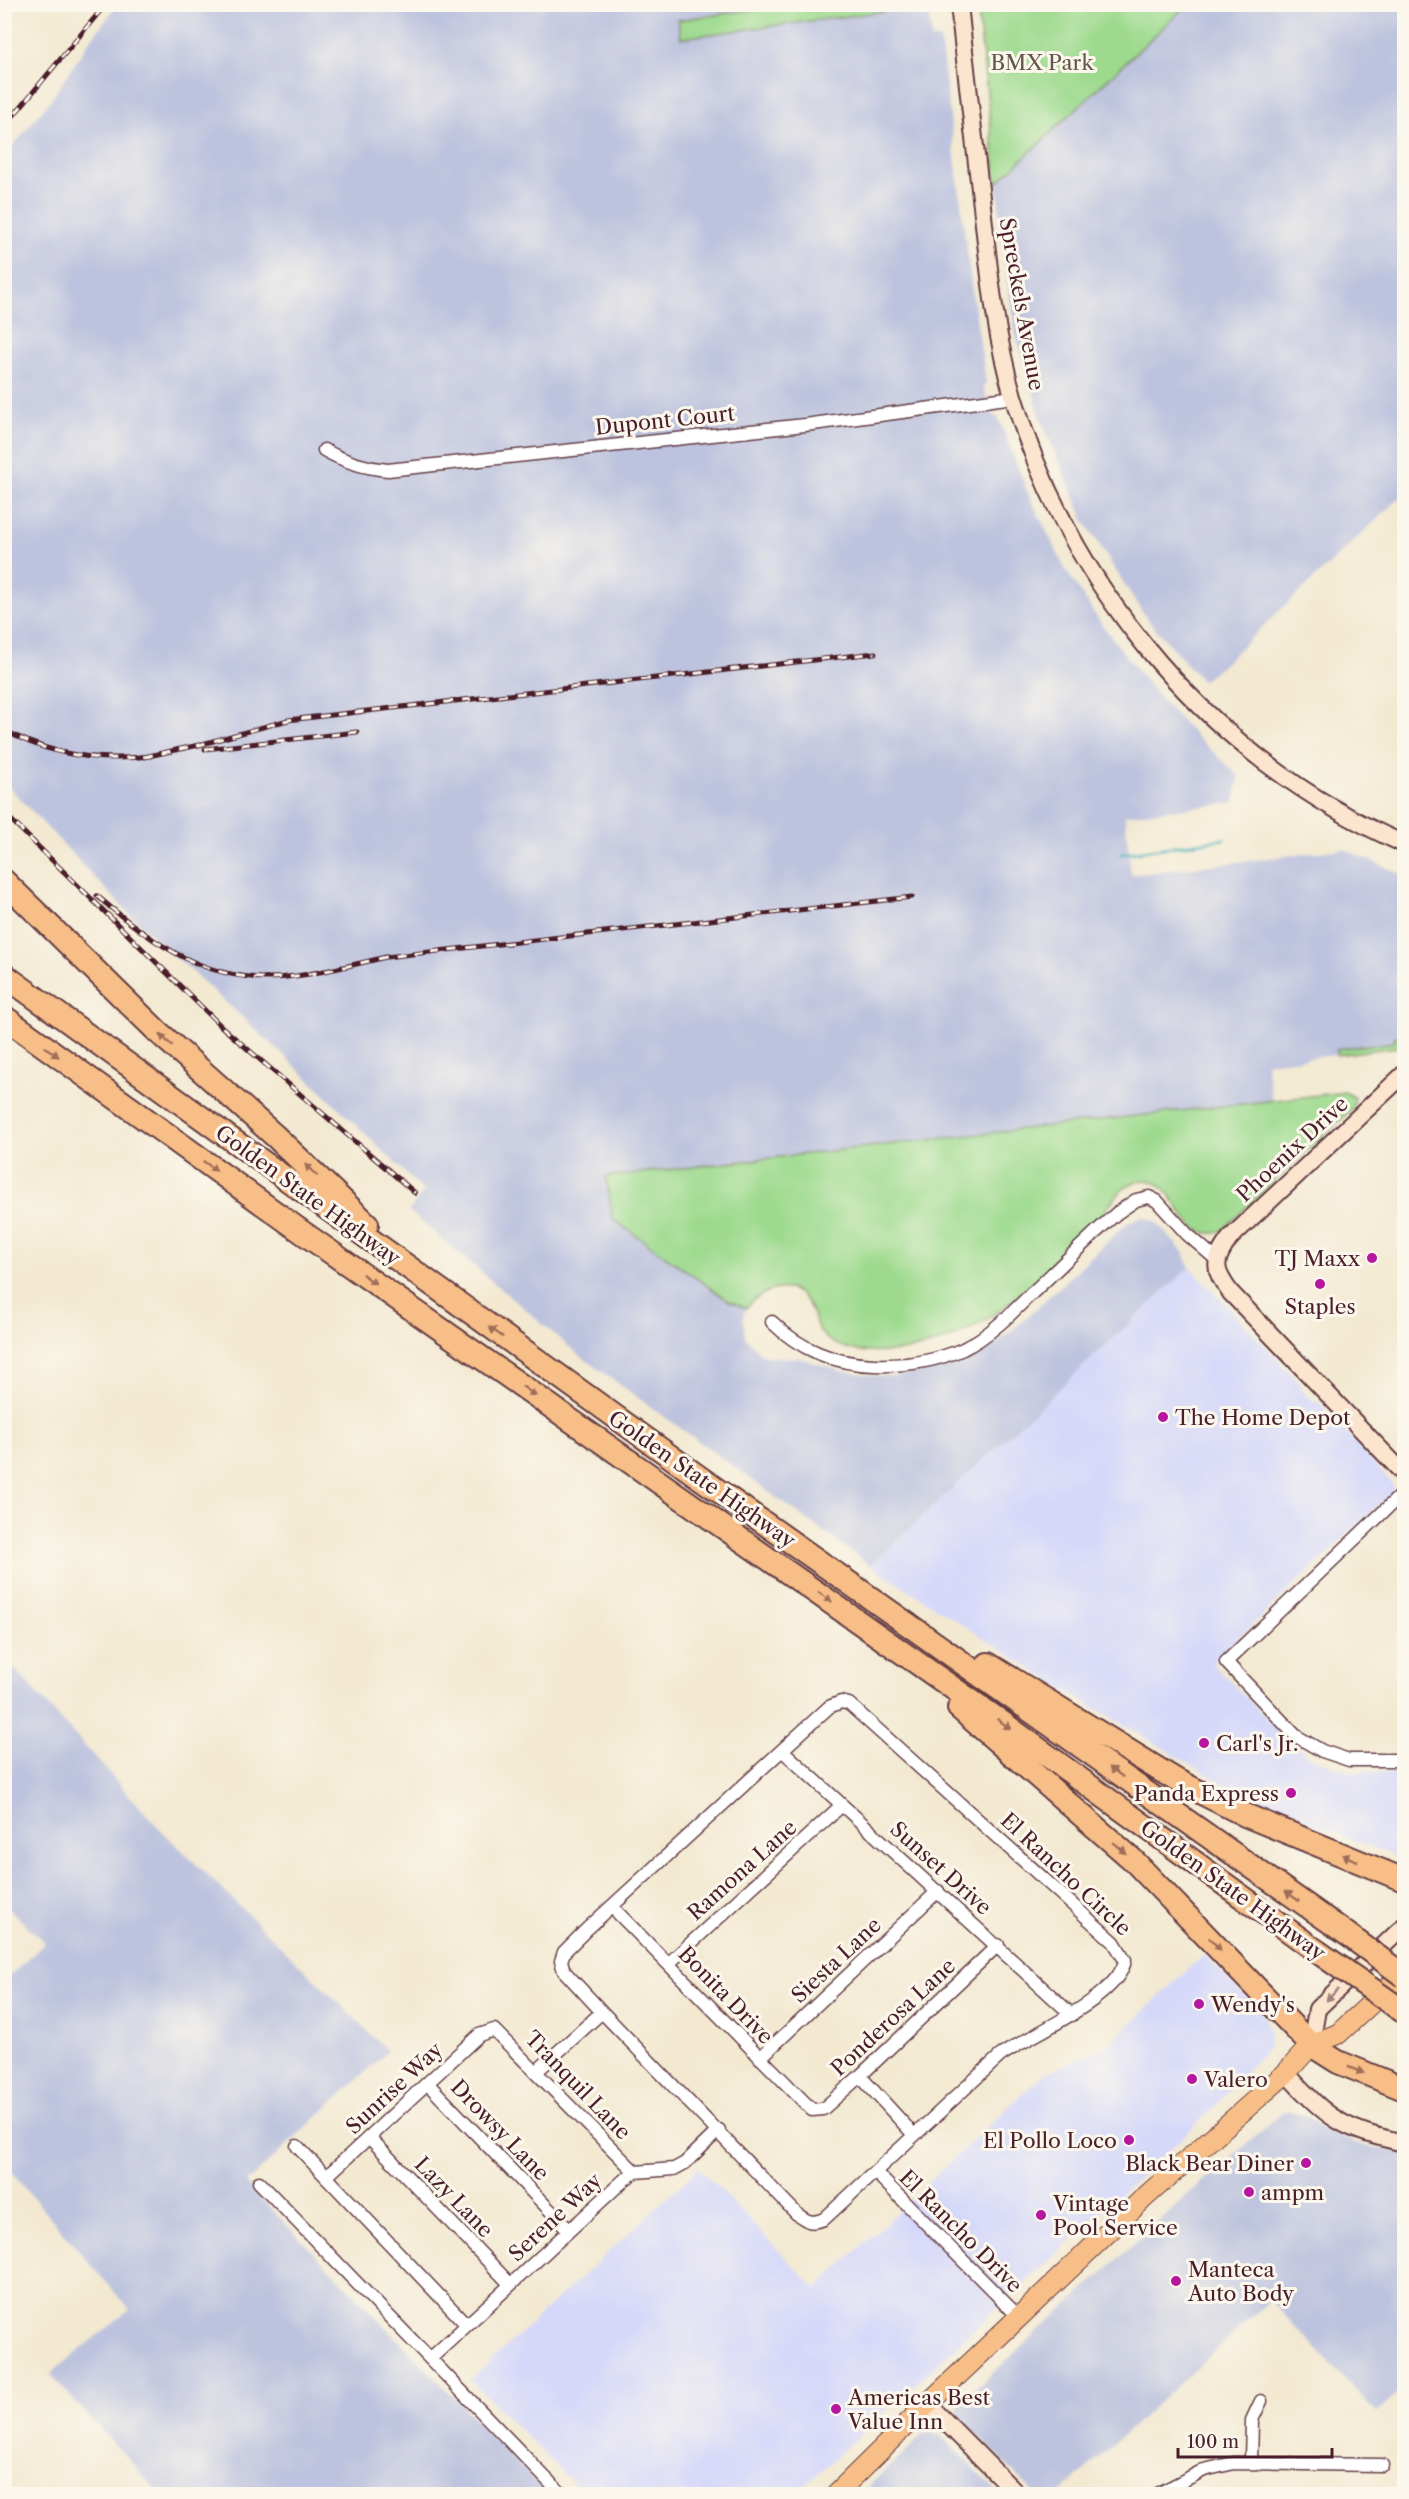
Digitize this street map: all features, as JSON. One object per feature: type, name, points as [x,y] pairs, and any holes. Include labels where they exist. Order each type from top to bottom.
[{"type":"highway","points":[[4,881],[158,1032],[275,1136],[429,1283]]},
{"type":"highway","name":"Golden State Highway","points":[[4,975],[766,1524],[1404,1975]]},
{"type":"highway","name":"Golden State Highway","points":[[4,1017],[302,1232],[853,1617],[1404,2012]]},
{"type":"highway","points":[[766,1524],[1176,1780],[1245,1815],[1404,1880]]},
{"type":"highway","points":[[853,1617],[1133,1860],[1311,2045],[1338,2062],[1404,2089]]},
{"type":"main road","points":[[836,2494],[1165,2179],[1286,2073],[1311,2045],[1338,2034],[1404,1975]]},
{"type":"street","name":"Spreckels Avenue","points":[[959,4],[990,282],[1014,398],[1041,476],[1056,508],[1112,603],[1144,645],[1192,700],[1269,765],[1348,816],[1404,844]]},
{"type":"street","name":"Dupont Court","points":[[324,450],[343,461],[365,468],[388,470],[793,426],[1014,398]]},
{"type":"street","name":"Phoenix Drive","points":[[1217,1260],[1230,1238],[1404,1074]]},
{"type":"street","points":[[772,1322],[786,1336],[832,1359],[866,1365],[898,1366],[926,1362],[962,1349],[1002,1322],[1106,1223],[1142,1198],[1149,1197],[1157,1201],[1187,1234],[1217,1260],[1218,1272],[1230,1292],[1404,1474]]},
{"type":"street","points":[[1404,1492],[1226,1662],[1296,1736],[1322,1751],[1349,1760],[1395,1760],[1404,1757]]},
{"type":"street","name":"El Rancho Circle","points":[[842,1702],[849,1704],[1114,1942],[1125,1960],[1124,1969],[1086,2006],[1021,2041],[1000,2056],[824,2219],[814,2223],[808,2222],[797,2214],[719,2130],[564,1971],[561,1961],[564,1952],[612,1907],[829,1707],[842,1702]]},
{"type":"street","name":"Sunset Drive","points":[[783,1751],[1072,2014]]},
{"type":"street","name":"Ramona Lane","points":[[668,1964],[842,1805]]},
{"type":"street","name":"Siesta Lane","points":[[760,2058],[938,1891]]},
{"type":"street","name":"Bonita Drive","points":[[612,1907],[812,2110]]},
{"type":"street","points":[[1311,2045],[1317,2009],[1404,1926]]},
{"type":"street","name":"Ponderosa Lane","points":[[812,2110],[823,2109],[998,1945]]},
{"type":"street","points":[[537,2071],[602,2012]]},
{"type":"street","name":"Tranquil Lane","points":[[490,2030],[499,2033],[635,2172]]},
{"type":"street","name":"Sunrise Way","points":[[326,2177],[480,2035],[490,2030]]},
{"type":"street","points":[[1286,2073],[1319,2108],[1332,2118],[1361,2132],[1404,2143]]},
{"type":"street","points":[[860,2076],[914,2135]]},
{"type":"street","name":"Drowsy Lane","points":[[427,2083],[569,2230]]},
{"type":"street","points":[[635,2172],[674,2169],[685,2163],[719,2130]]},
{"type":"street","name":"Lazy Lane","points":[[369,2137],[510,2284]]},
{"type":"street","points":[[297,2146],[466,2324]]},
{"type":"street","name":"Serene Way","points":[[430,2359],[635,2172]]},
{"type":"street","name":"El Rancho Drive","points":[[875,2172],[1019,2317]]},
{"type":"street","points":[[259,2182],[561,2494]]},
{"type":"street","points":[[1251,2462],[1252,2420],[1261,2401]]},
{"type":"street","points":[[928,2404],[1017,2494]]},
{"type":"street","points":[[1158,2494],[1204,2470],[1234,2463],[1382,2465]]},
{"type":"shaded area","points":[[117,5],[928,5],[932,39],[940,39],[986,382],[983,387],[993,415],[999,419],[1029,496],[1066,570],[1102,625],[1155,693],[1239,776],[1234,803],[1125,815],[1131,875],[1344,849],[1404,875],[1404,1031],[1395,1042],[1337,1049],[1337,1055],[1266,1063],[1272,1100],[606,1177],[613,1219],[729,1301],[746,1308],[743,1318],[745,1337],[759,1352],[769,1357],[798,1358],[842,1371],[872,1375],[895,1376],[922,1371],[971,1356],[999,1341],[1127,1223],[1135,1219],[1144,1217],[1155,1221],[1184,1253],[1190,1267],[870,1565],[580,1356],[409,1211],[424,1191],[288,1059],[132,917],[5,783],[5,156],[52,98],[91,39]]},
{"type":"shaded area","points":[[1187,5],[1404,5],[1404,494],[1217,670],[1202,681],[1146,618],[1085,522],[1042,422],[1016,335],[1004,260],[997,183]]},
{"type":"shaded area","points":[[1190,1267],[1300,1383],[1301,1389],[1313,1401],[1318,1401],[1394,1486],[1392,1493],[1212,1663],[1286,1738],[1311,1758],[1348,1771],[1388,1772],[1404,1768],[1404,1860],[1246,1797],[1066,1691],[870,1565]]},
{"type":"shaded area","points":[[4,1657],[159,1828],[388,2051],[246,2183],[548,2494],[160,2494],[50,2374],[130,2310],[5,2165],[5,1980],[45,1943],[5,1905]]},
{"type":"shaded area","points":[[1204,1954],[1265,2017],[1270,2033],[1269,2046],[1210,2112],[796,2494],[584,2494],[470,2380],[699,2168],[816,2289],[1042,2075],[1107,2046]]},
{"type":"shaded area","points":[[1289,2111],[1306,2115],[1317,2125],[1339,2137],[1366,2146],[1404,2153],[1404,2388],[1377,2413],[1270,2300],[1059,2494],[1035,2494],[960,2418],[957,2410],[960,2403],[1192,2191],[1281,2114]]},
{"type":"shaded area","points":[[932,2432],[940,2435],[1000,2494],[860,2494],[924,2434]]},
{"type":"green space","points":[[795,4],[900,4],[901,9],[681,38],[678,20]]},
{"type":"green space","name":"BMX Park","points":[[977,4],[1187,4],[1187,5],[997,183]]},
{"type":"green space","points":[[1404,1031],[1404,1046],[1337,1055],[1337,1049],[1395,1042],[1394,1037],[1401,1036]]},
{"type":"green space","points":[[1345,1092],[1355,1098],[1353,1108],[1220,1232],[1206,1233],[1194,1227],[1160,1186],[1149,1181],[1129,1184],[1033,1282],[986,1320],[932,1345],[900,1351],[862,1351],[833,1343],[819,1330],[807,1302],[792,1290],[776,1289],[767,1292],[746,1308],[729,1301],[613,1219],[606,1177]]},
{"type":"waterway","points":[[1122,854],[1224,839]]},
{"type":"railway","points":[[4,127],[106,4]]},
{"type":"railway","points":[[144,757],[199,745],[288,720],[875,653]]},
{"type":"railway","points":[[4,730],[40,746],[76,755],[113,758],[151,756]]},
{"type":"railway","points":[[205,749],[357,732]]},
{"type":"railway","points":[[4,813],[222,1027],[415,1193]]},
{"type":"railway","points":[[97,896],[141,931],[188,959],[238,976],[266,978],[296,976],[386,957],[912,897]]},
{"type":"place","name":"TJ Maxx","points":[[1372,1258]]},
{"type":"place","name":"Staples","points":[[1320,1284]]},
{"type":"place","name":"The Home Depot","points":[[1163,1417]]},
{"type":"place","name":"Carl's Jr.","points":[[1204,1743]]},
{"type":"place","name":"Panda Express","points":[[1291,1793]]},
{"type":"place","name":"Wendy's","points":[[1199,2004]]},
{"type":"place","name":"Valero","points":[[1192,2079]]},
{"type":"place","name":"El Pollo Loco","points":[[1129,2140]]},
{"type":"place","name":"Black Bear Diner","points":[[1306,2163]]},
{"type":"place","name":"ampm","points":[[1249,2192]]},
{"type":"place","name":"Vintage Pool Service","points":[[1041,2215]]},
{"type":"place","name":"Manteca Auto Body","points":[[1176,2281]]},
{"type":"place","name":"Americas Best Value Inn","points":[[836,2409]]}]
